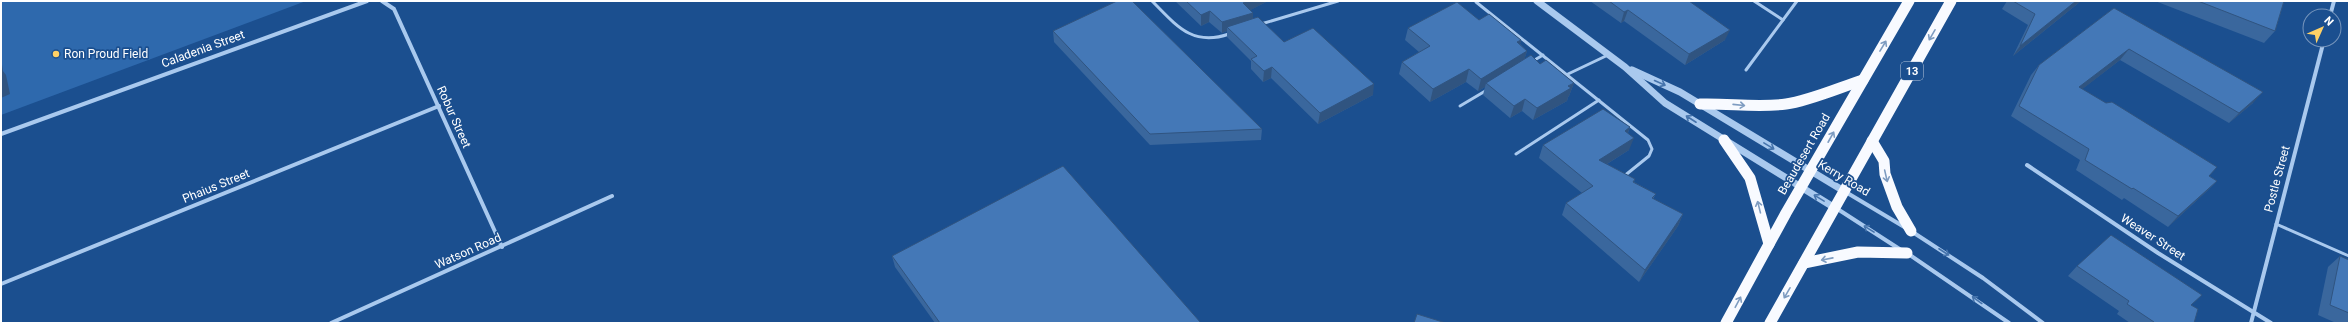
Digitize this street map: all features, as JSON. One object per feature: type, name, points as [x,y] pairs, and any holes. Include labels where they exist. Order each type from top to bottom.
[{"type":"highway","name":"Beaudesert Road","points":[[1726,323],[1769,244],[1910,1]]},
{"type":"highway","name":"13","points":[[1770,323],[1951,1]]},
{"type":"highway","points":[[1700,104],[1724,103],[1755,106],[1788,104],[1863,80]]},
{"type":"highway","points":[[1724,140],[1750,178],[1755,190],[1769,244]]},
{"type":"highway","points":[[1872,140],[1884,161],[1888,185],[1897,207],[1911,231]]},
{"type":"highway","points":[[1804,263],[1858,252],[1907,253]]},
{"type":"street","name":"Caladenia Street","points":[[1,134],[367,1]]},
{"type":"street","name":"Robur Street","points":[[382,1],[394,9],[502,247]]},
{"type":"street","name":"Kerry Road","points":[[1537,1],[1625,67],[1665,102],[1907,253],[2009,323]]},
{"type":"street","name":"Postle Street","points":[[2251,323],[2322,48]]},
{"type":"street","name":"Kerry Road","points":[[1625,67],[1680,92],[1911,231],[1983,278],[2043,323]]},
{"type":"street","name":"Phaius Street","points":[[1,284],[439,106]]},
{"type":"street","name":"Weaver Street","points":[[2027,165],[2254,314],[2271,323]]},
{"type":"street","name":"Watson Road","points":[[331,323],[612,196]]},
{"type":"lane","points":[[1152,1],[1188,33],[1198,38],[1210,39],[1232,33]]},
{"type":"lane","points":[[1254,26],[1338,1]]},
{"type":"lane","points":[[1754,1],[1783,20]]},
{"type":"lane","points":[[1746,70],[1797,1]]},
{"type":"lane","points":[[1476,2],[1568,74],[1648,140],[1652,149],[1650,156],[1620,179]]},
{"type":"lane","points":[[1530,63],[1543,55]]},
{"type":"lane","points":[[1568,74],[1608,55]]},
{"type":"lane","points":[[1460,106],[1492,87]]},
{"type":"lane","points":[[1516,154],[1599,100]]},
{"type":"lane","points":[[2276,224],[2349,256]]},
{"type":"shaded area","name":"Ron Proud Field","points":[[1,1],[306,1],[1,115]]},
{"type":"building","points":[[1117,1],[1132,1],[1262,129],[1150,134],[1053,31]]},
{"type":"building","points":[[1186,1],[1247,1],[1243,3],[1253,13],[1222,22],[1210,11],[1201,15]]},
{"type":"building","points":[[1609,1],[1689,1],[1730,30],[1689,54],[1628,10],[1624,12]]},
{"type":"building","points":[[2013,1],[2076,1],[2020,46],[2035,14]]},
{"type":"building","points":[[2198,1],[2284,1],[2275,31]]},
{"type":"building","points":[[1457,2],[1479,20],[1489,14],[1521,40],[1517,42],[1527,51],[1481,79],[1469,69],[1433,89],[1402,62],[1430,46],[1408,28]]},
{"type":"building","points":[[2114,8],[2263,92],[2239,113],[2129,49],[2079,87],[2106,103],[2112,102],[2217,167],[2209,176],[2217,181],[2178,216],[2085,160],[2089,149],[2019,106],[2039,65]]},
{"type":"building","points":[[1258,17],[1284,42],[1313,28],[1374,84],[1320,113],[1272,67],[1264,71],[1251,59],[1257,56],[1227,27]]},
{"type":"building","points":[[1531,55],[1540,64],[1546,60],[1574,83],[1568,86],[1571,88],[1537,108],[1525,99],[1514,106],[1486,83]]},
{"type":"building","points":[[1603,109],[1630,127],[1625,131],[1634,138],[1599,160],[1635,179],[1633,182],[1656,194],[1652,198],[1683,214],[1645,270],[1566,203],[1593,186],[1543,145]]},
{"type":"building","points":[[1063,166],[1201,323],[940,323],[892,256]]},
{"type":"building","points":[[2111,235],[2202,295],[2191,305],[2198,309],[2194,323],[2153,323],[2154,322],[2127,304],[2129,301],[2077,266]]},
{"type":"building","points":[[2340,256],[2349,260],[2349,313],[2330,305]]},
{"type":"building","points":[[1417,314],[1446,323],[1414,323]]},
{"type":"place","name":"Ron Proud Field","points":[[56,54]]}]
